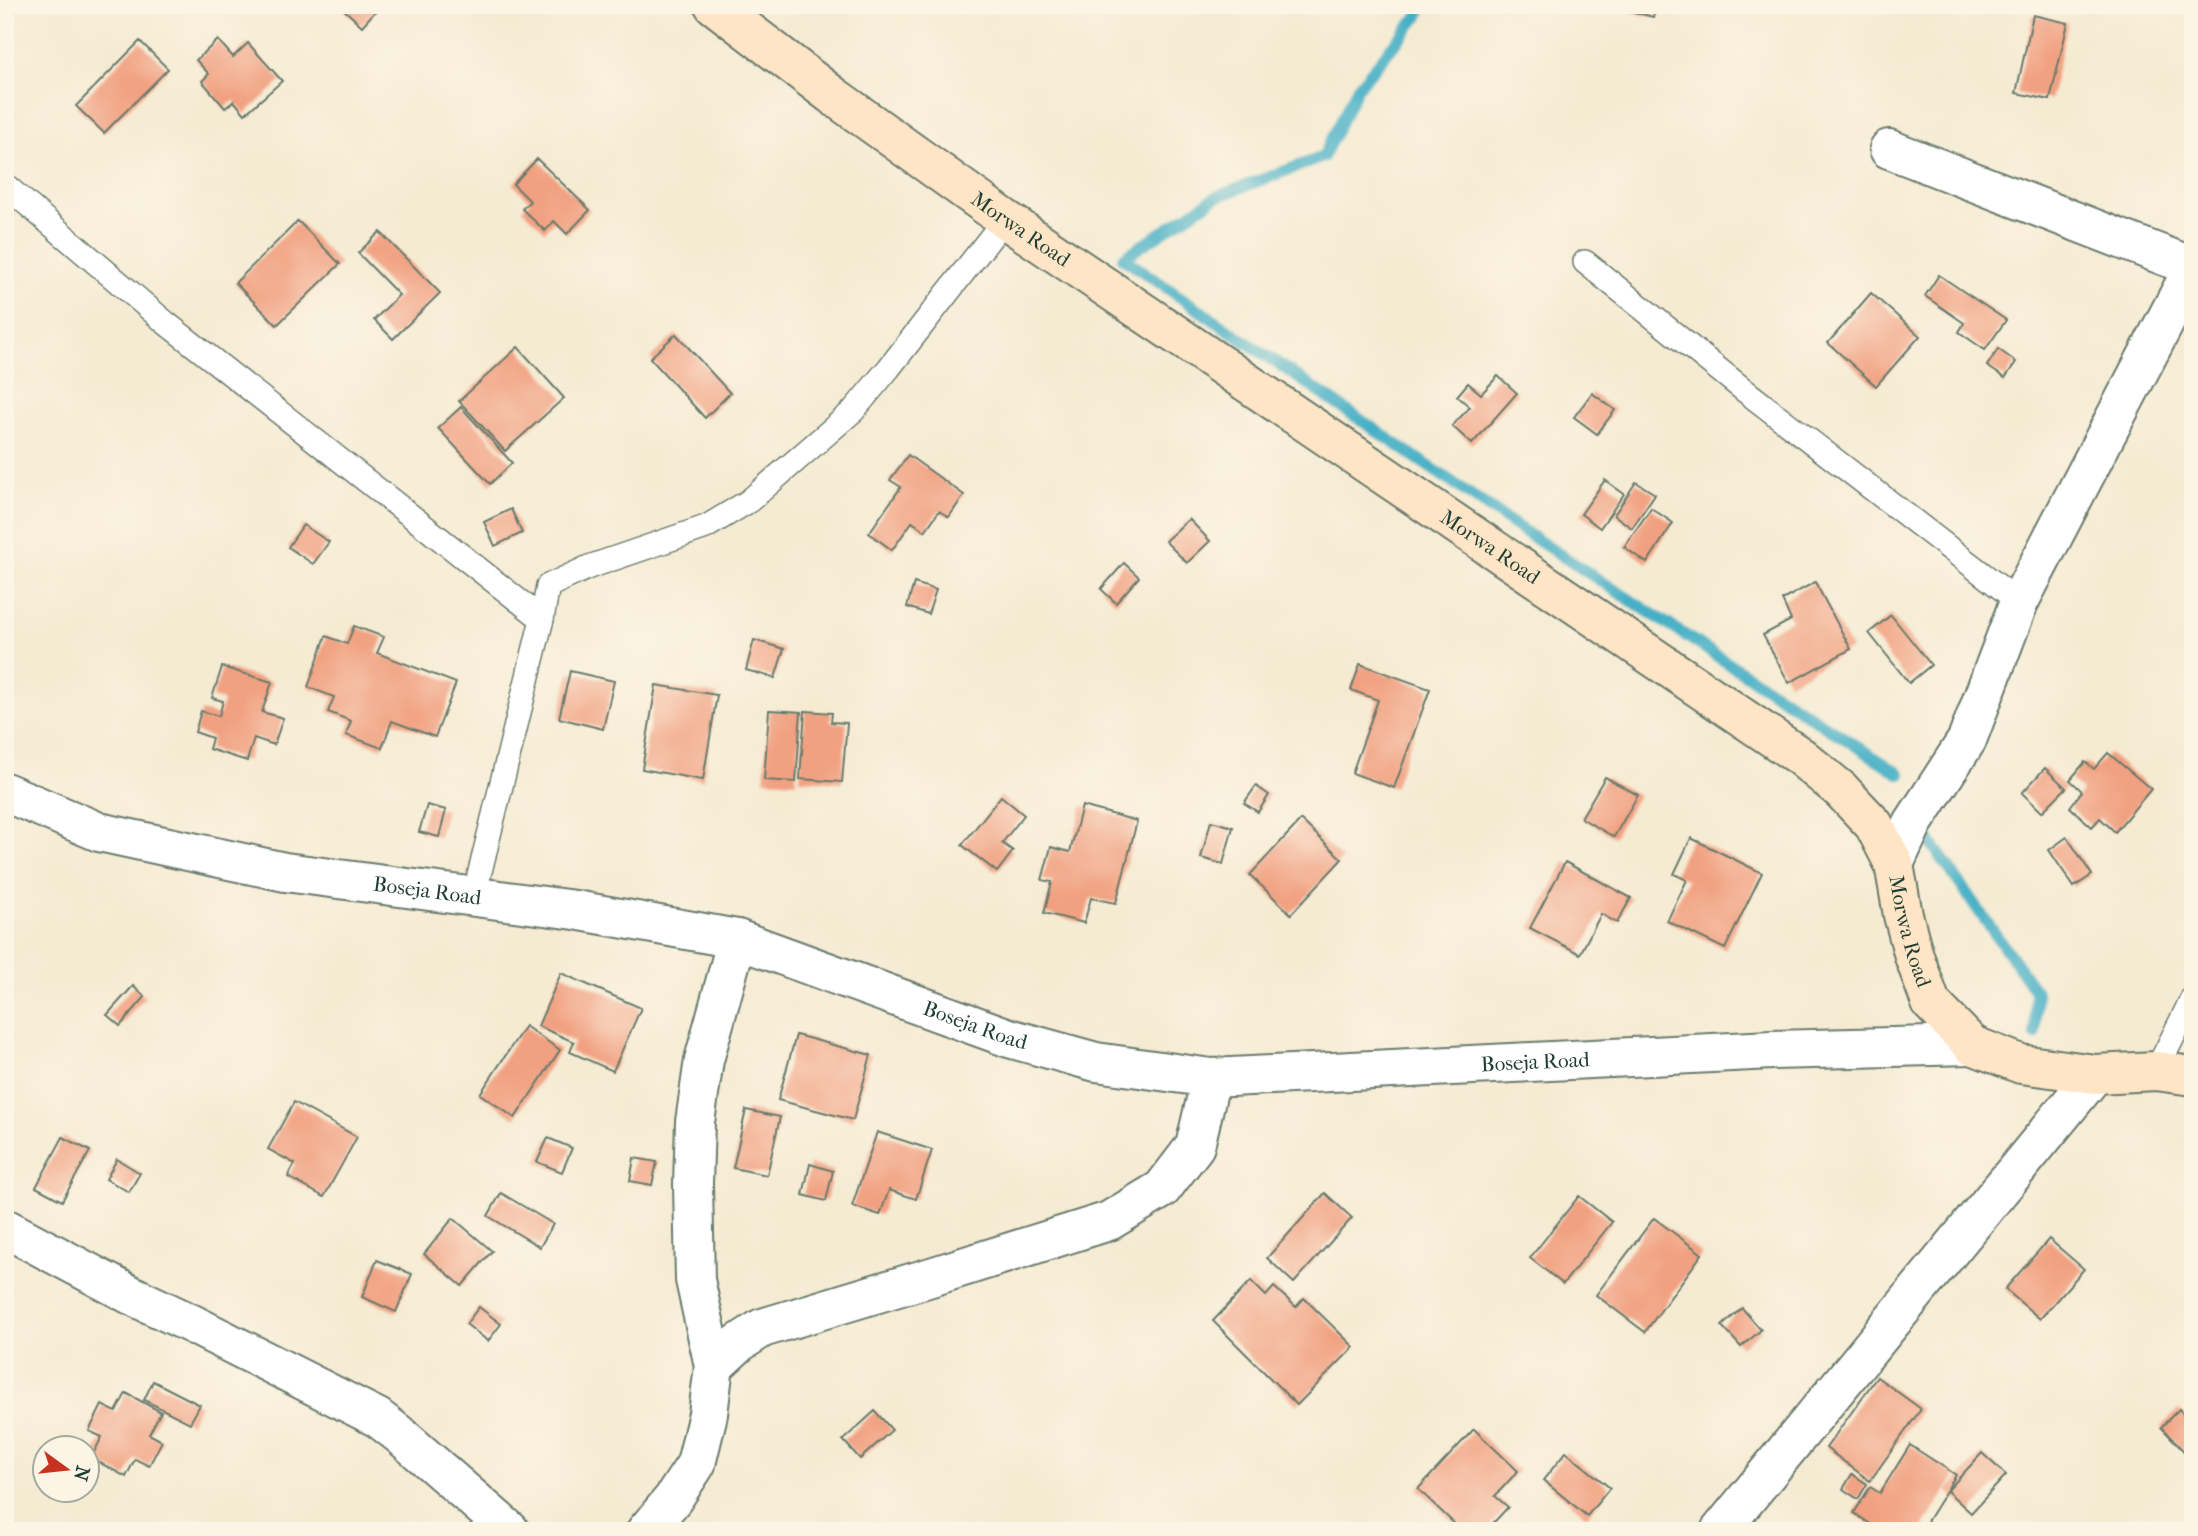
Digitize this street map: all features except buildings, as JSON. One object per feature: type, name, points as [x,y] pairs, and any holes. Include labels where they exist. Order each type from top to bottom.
[{"type":"main road","name":"Morwa Road","points":[[714,5],[832,95],[1005,219],[1801,757],[1841,790],[1874,825],[1894,864],[1903,915],[1931,1003],[1972,1045],[2021,1064],[2095,1074],[2156,1071],[2193,1076]]},
{"type":"street","points":[[1889,149],[2193,268],[2019,602],[1967,740],[1913,823],[1894,864]]},
{"type":"street","name":"Boseja Road","points":[[5,792],[99,832],[285,872],[575,910],[737,939],[1009,1038],[1096,1062],[1212,1078],[1772,1050],[1972,1045]]},
{"type":"street","points":[[646,1531],[673,1499],[696,1464],[708,1414],[714,1366],[695,1280],[695,1122],[704,1060],[737,939]]},
{"type":"street","points":[[1720,1531],[2095,1074]]},
{"type":"street","points":[[714,1366],[762,1328],[1109,1221],[1162,1189],[1195,1146],[1212,1078]]},
{"type":"street","points":[[5,1228],[131,1296],[378,1418],[510,1531]]},
{"type":"lane","points":[[5,185],[166,323],[542,619]]},
{"type":"lane","points":[[474,896],[548,586],[589,566],[706,527],[749,501],[853,411],[1005,219]]},
{"type":"lane","points":[[1585,262],[1744,390],[2019,602]]},
{"type":"lane","points":[[2156,1071],[2193,997]]},
{"type":"waterway","points":[[1422,5],[1418,16],[1358,87],[1323,157],[1216,197],[1123,258],[1525,532],[1900,774]]},
{"type":"waterway","points":[[1929,840],[2036,992],[2035,1034]]}]
